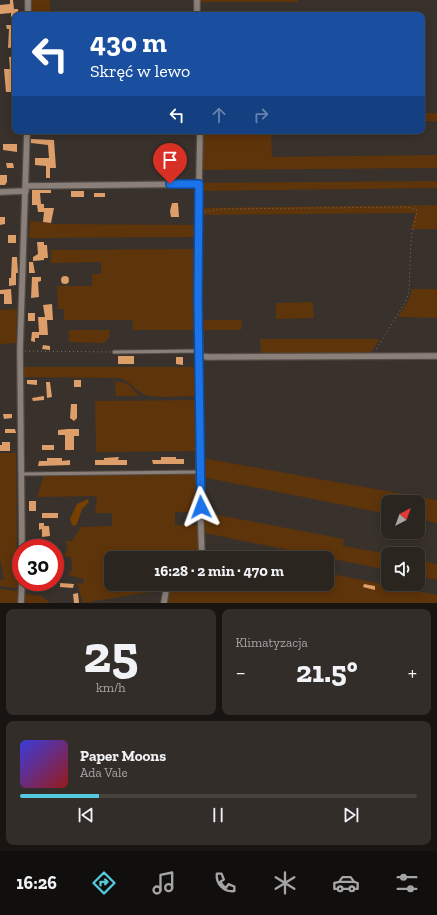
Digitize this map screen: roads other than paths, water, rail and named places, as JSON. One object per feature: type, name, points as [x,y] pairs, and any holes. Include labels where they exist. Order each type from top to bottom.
[{"type":"street","points":[[28,0],[28,12]]},
{"type":"street","points":[[197,0],[197,12]]},
{"type":"street","points":[[22,539],[20,351],[27,134]]},
{"type":"street","points":[[200,134],[199,472],[202,551]]},
{"type":"street","points":[[0,192],[26,189],[199,184]]},
{"type":"street","points":[[199,353],[208,357],[437,356]]},
{"type":"street","points":[[21,603],[22,591]]},
{"type":"street","points":[[164,603],[165,591]]},
{"type":"lane","points":[[114,352],[199,353]]},
{"type":"lane","points":[[21,474],[199,472]]}]
